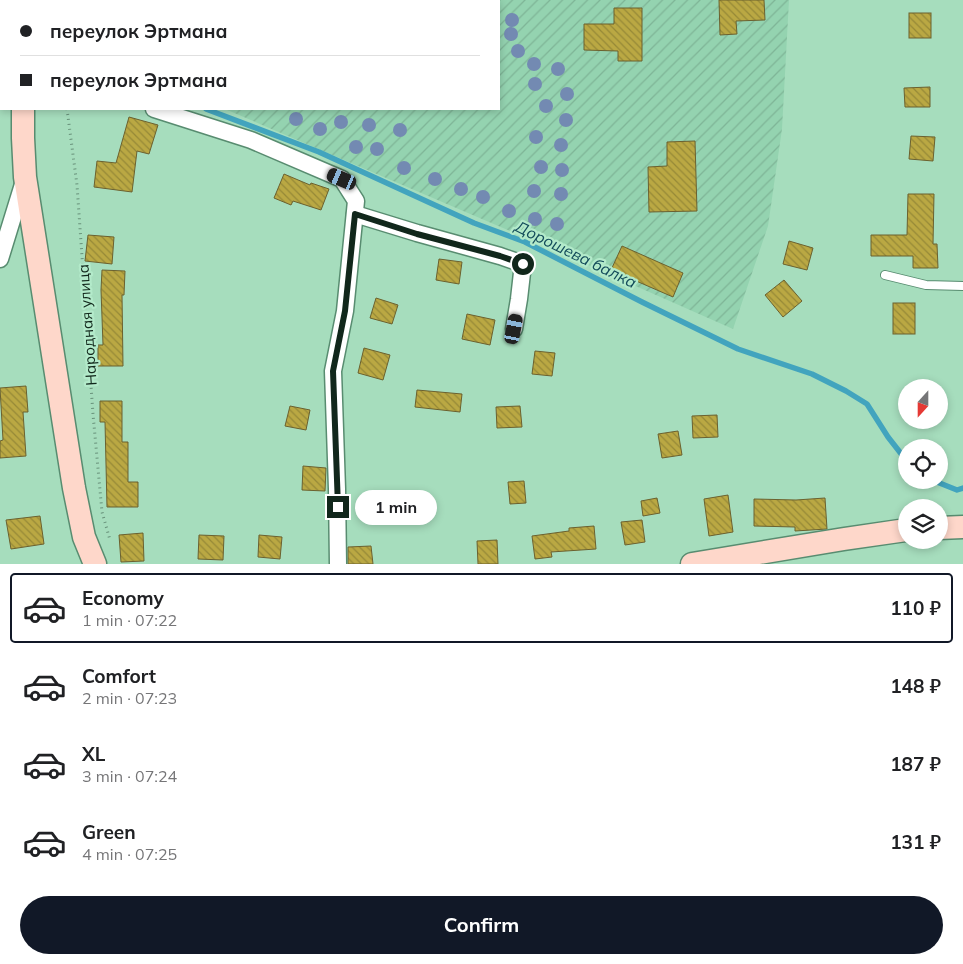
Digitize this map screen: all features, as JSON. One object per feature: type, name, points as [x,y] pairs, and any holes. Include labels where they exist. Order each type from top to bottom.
[{"type":"street","points":[[23,110],[25,177],[74,488],[84,537],[95,564]]},
{"type":"street","points":[[157,110],[251,140],[342,179],[356,201],[345,311],[333,371],[338,489],[338,564]]},
{"type":"street","points":[[0,259],[25,177]]},
{"type":"street","points":[[355,214],[523,264],[514,329]]},
{"type":"street","points":[[948,528],[963,527]]},
{"type":"street","points":[[701,563],[898,531]]},
{"type":"lane","points":[[885,275],[926,285],[963,286]]},
{"type":"path","name":"Народная улица","points":[[67,110],[77,185],[92,405],[102,512],[110,540]]},
{"type":"shaded area","points":[[500,0],[789,0],[782,129],[768,226],[733,329],[227,110],[500,110]]},
{"type":"building","points":[[719,0],[764,0],[765,20],[736,21],[737,34],[720,35]]},
{"type":"building","points":[[614,8],[642,8],[642,61],[618,61],[618,51],[584,50],[584,24],[614,24]]},
{"type":"building","points":[[909,13],[931,13],[931,38],[909,38]]},
{"type":"building","points":[[930,87],[930,107],[905,107],[904,88]]},
{"type":"building","points":[[129,117],[158,125],[149,154],[137,151],[132,192],[94,187],[97,161],[116,163]]},
{"type":"building","points":[[911,136],[935,137],[933,161],[909,159]]},
{"type":"building","points":[[695,141],[697,211],[649,212],[648,167],[667,166],[667,142]]},
{"type":"building","points":[[284,174],[310,185],[311,183],[329,189],[321,210],[293,201],[291,205],[274,198]]},
{"type":"building","points":[[908,194],[934,194],[933,244],[937,244],[938,268],[913,268],[913,256],[871,256],[871,235],[907,235]]},
{"type":"building","points":[[88,235],[114,237],[112,264],[85,261]]},
{"type":"building","points":[[789,241],[813,248],[807,270],[783,264]]},
{"type":"building","points":[[622,246],[683,273],[673,297],[611,270]]},
{"type":"building","points":[[439,259],[462,262],[459,284],[436,280]]},
{"type":"building","points":[[102,270],[125,271],[124,295],[122,295],[123,366],[98,366],[98,345],[103,345]]},
{"type":"building","points":[[784,280],[802,301],[783,317],[765,295]]},
{"type":"building","points":[[376,298],[398,305],[392,324],[370,318]]},
{"type":"building","points":[[893,303],[915,303],[915,334],[893,334]]},
{"type":"building","points":[[467,314],[495,320],[490,345],[462,339]]},
{"type":"building","points":[[364,348],[390,355],[383,380],[358,373]]},
{"type":"building","points":[[535,351],[555,353],[552,376],[532,374]]},
{"type":"building","points":[[26,386],[28,412],[23,412],[26,456],[0,458],[0,441],[3,440],[0,388]]},
{"type":"building","points":[[417,390],[462,394],[460,412],[415,407]]},
{"type":"building","points":[[100,401],[122,401],[122,442],[128,442],[128,482],[138,482],[138,507],[107,507],[105,422],[100,422]]},
{"type":"building","points":[[290,406],[310,410],[306,430],[285,426]]},
{"type":"building","points":[[520,406],[522,427],[497,428],[496,407]]},
{"type":"building","points":[[717,415],[718,437],[693,438],[692,416]]},
{"type":"building","points":[[678,431],[682,455],[662,458],[658,434]]},
{"type":"building","points":[[303,466],[326,468],[325,491],[302,490]]},
{"type":"building","points":[[524,481],[526,503],[510,504],[508,482]]},
{"type":"building","points":[[728,495],[733,532],[709,536],[704,499]]},
{"type":"building","points":[[657,498],[660,513],[643,516],[641,501]]},
{"type":"building","points":[[825,498],[827,529],[795,531],[795,527],[754,526],[754,499],[796,500]]},
{"type":"building","points":[[40,516],[44,544],[11,549],[6,520]]},
{"type":"building","points":[[642,520],[645,542],[625,545],[621,522]]},
{"type":"building","points":[[594,526],[596,549],[551,552],[552,557],[535,559],[532,536],[569,531],[569,528]]},
{"type":"building","points":[[143,533],[144,561],[121,562],[119,535]]},
{"type":"building","points":[[199,535],[224,536],[223,560],[198,559]]},
{"type":"building","points":[[259,535],[282,537],[280,559],[258,557]]},
{"type":"building","points":[[497,540],[498,564],[478,564],[477,541]]},
{"type":"building","points":[[371,546],[373,564],[348,564],[348,547]]},
{"type":"waterway","name":"Дорошева балка","points":[[209,110],[319,152],[474,223],[525,242],[738,349],[812,374],[867,404],[898,450]]},
{"type":"waterway","name":"Дорошева балка","points":[[948,486],[957,490],[963,488]]},
{"type":"route","points":[[338,507],[333,371],[345,311],[355,214],[523,264]]}]
